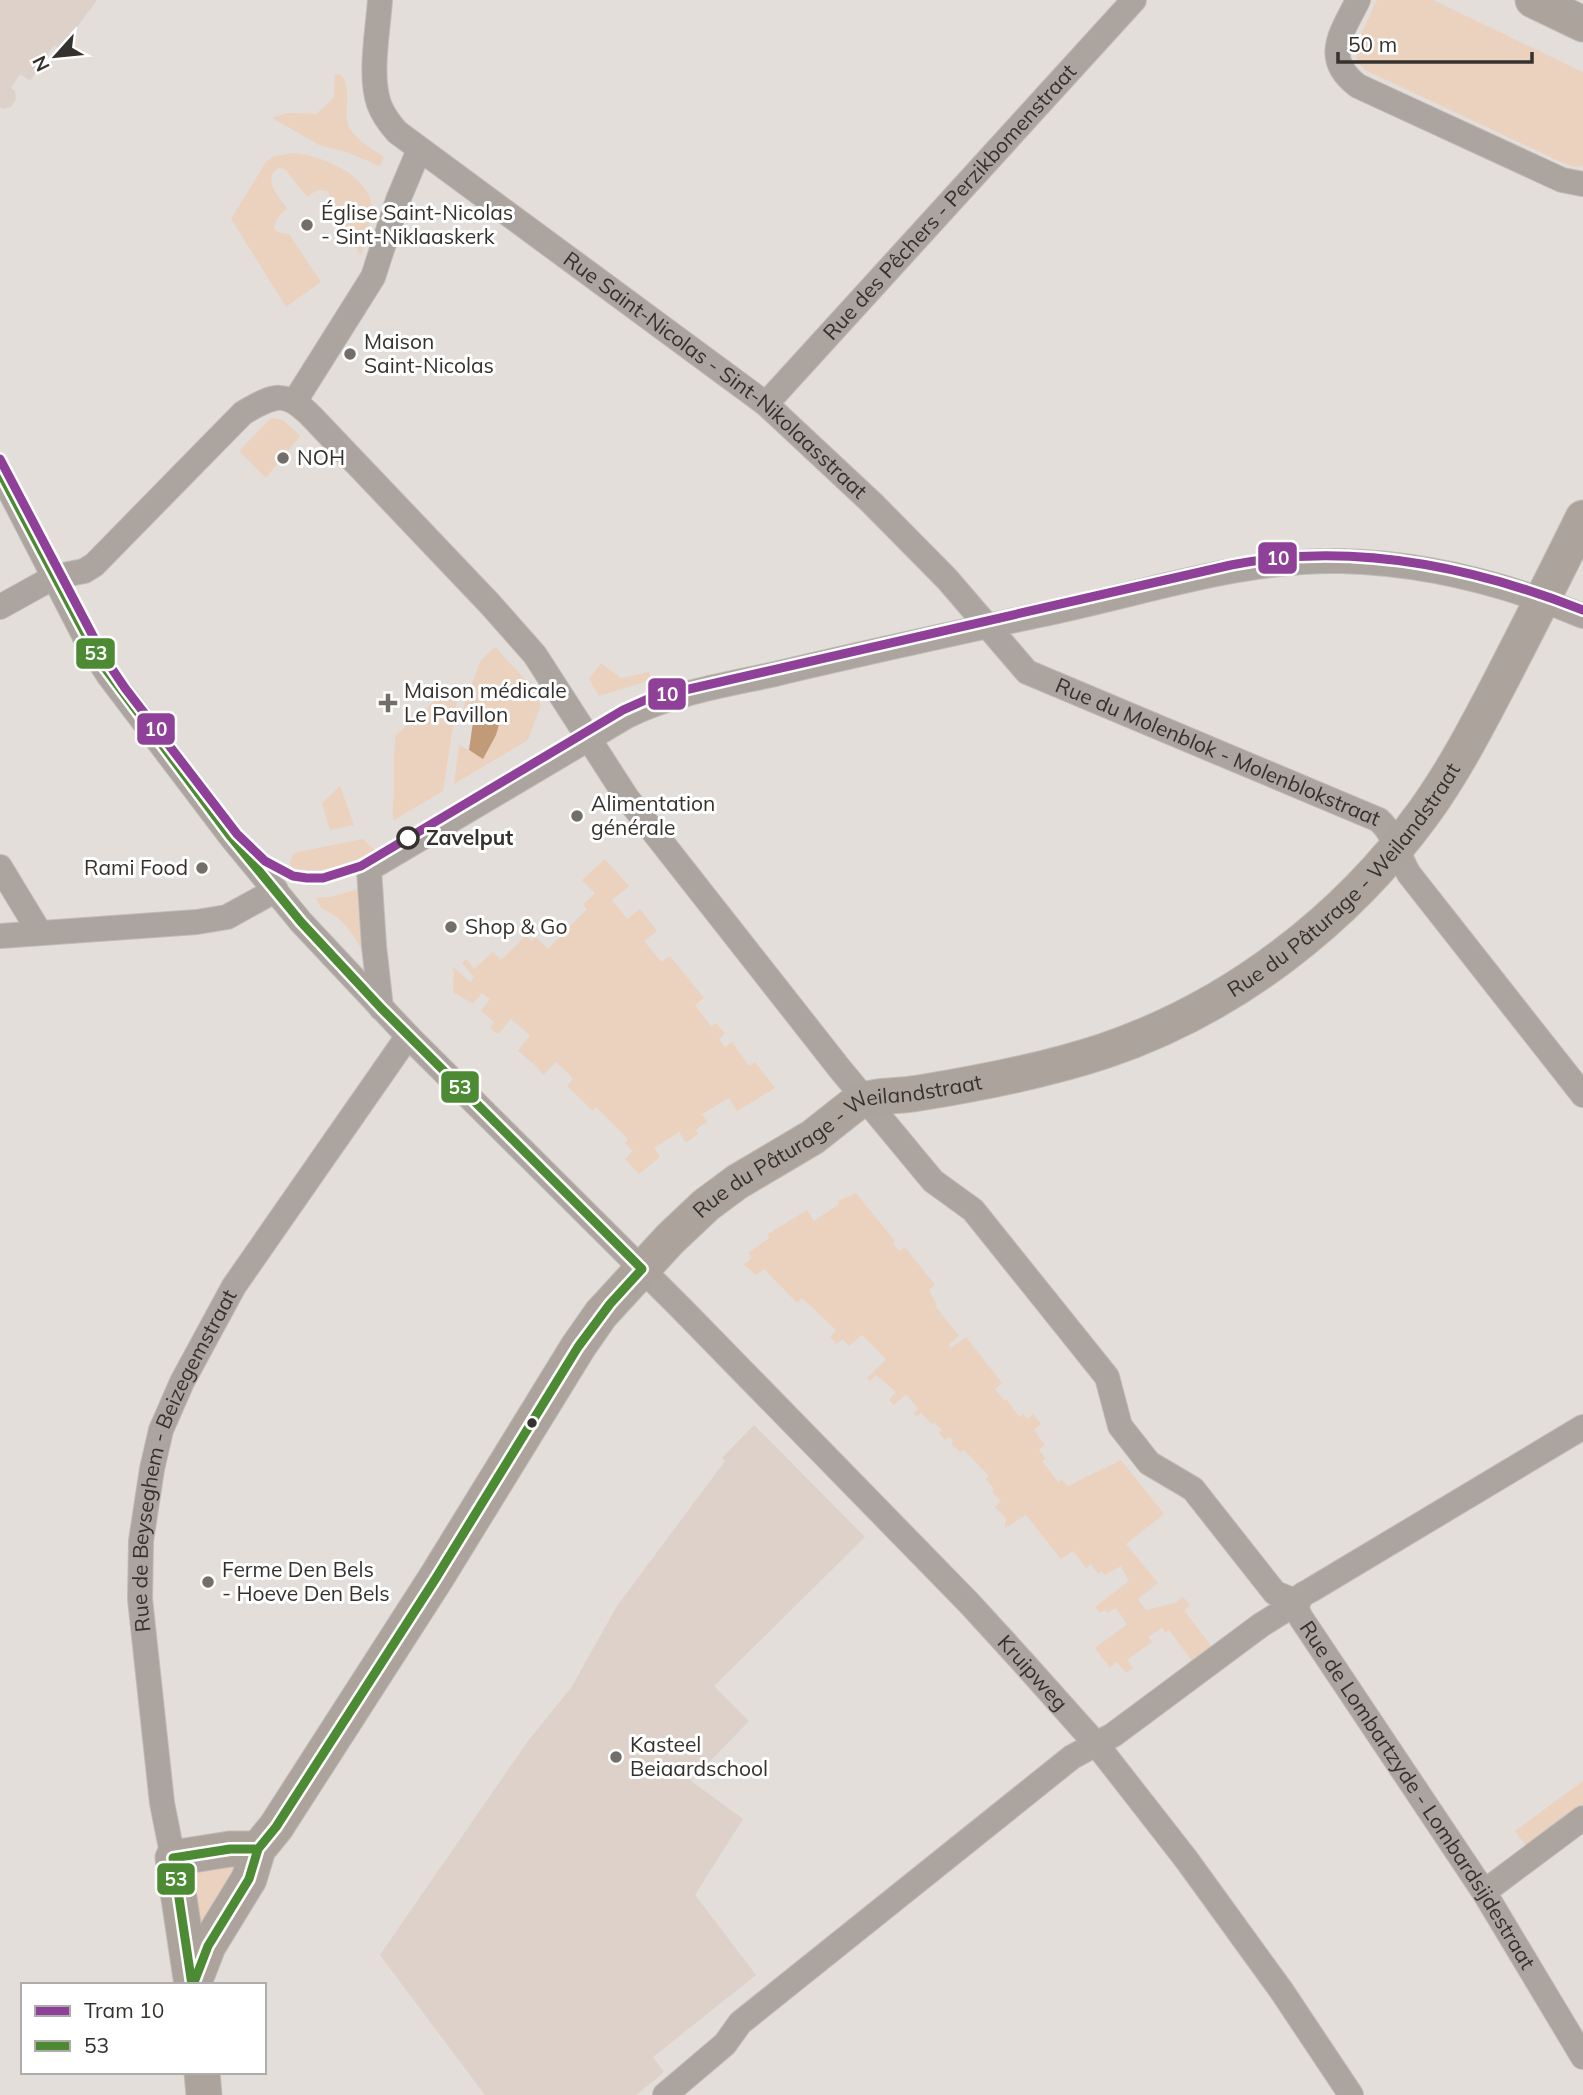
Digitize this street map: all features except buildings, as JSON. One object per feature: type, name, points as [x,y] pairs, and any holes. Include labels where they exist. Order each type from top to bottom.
[{"type":"street","name":"Rue Saint-Nicolas - Sint-Nikolaasstraat","points":[[380,0],[375,75],[380,105],[397,132],[766,404],[872,503],[947,579],[986,626]]},
{"type":"street","name":"Rue des Pêchers - Perzikbomenstraat","points":[[766,404],[1135,0]]},
{"type":"street","points":[[1358,0],[1338,39],[1336,54],[1343,73],[1350,80],[1562,180],[1583,184]]},
{"type":"street","points":[[1533,0],[1583,24]]},
{"type":"street","points":[[0,607],[54,577],[84,571],[94,565],[243,413],[272,399],[286,397],[295,401],[373,277],[398,200],[419,149]]},
{"type":"street","name":"Rue de Lombartzyde - Lombardsijdestraat","points":[[295,401],[489,603],[535,655],[627,798],[865,1099],[933,1181],[973,1210],[1107,1377],[1119,1426],[1149,1463],[1193,1489],[1275,1593],[1298,1602],[1297,1610],[1301,1618],[1484,1892],[1583,2057]]},
{"type":"street","name":"Kruipweg","points":[[0,472],[89,645],[109,676],[231,837],[301,922],[381,1008],[642,1269],[969,1603],[1097,1745],[1222,1907],[1351,2095]]},
{"type":"street","name":"Rue du Pâturage - Weilandstraat","points":[[192,1983],[196,1943],[249,1879],[258,1849],[276,1827],[429,1590],[582,1341],[610,1304],[642,1269],[688,1221],[721,1193],[776,1157],[813,1137],[856,1103],[865,1099],[917,1094],[1050,1067],[1107,1050],[1166,1026],[1218,998],[1282,957],[1375,872],[1426,809],[1450,774],[1583,518]]},
{"type":"street","points":[[381,1008],[369,869],[638,710],[685,695],[1266,565],[1360,561],[1412,568],[1495,585],[1583,616]]},
{"type":"street","name":"Rue du Molenblok - Molenblokstraat","points":[[986,626],[1027,672],[1379,820],[1390,832],[1409,874],[1583,1095]]},
{"type":"street","points":[[0,867],[40,933]]},
{"type":"street","points":[[0,936],[181,924],[227,917],[276,890]]},
{"type":"street","name":"Rue de Beyseghem - Beizegemstraat","points":[[196,1943],[173,1858],[162,1802],[140,1594],[141,1541],[161,1430],[182,1381],[234,1286],[408,1035]]},
{"type":"street","points":[[665,2095],[725,2044],[740,2023],[1072,1757],[1113,1735],[1261,1625],[1298,1602],[1302,1595],[1583,1427]]},
{"type":"street","points":[[1484,1892],[1583,1818]]},
{"type":"street","points":[[173,1858],[230,1849],[258,1849]]},
{"type":"street","points":[[201,2074],[204,2095]]},
{"type":"shaded area","points":[[0,0],[97,0],[60,50],[54,45],[30,81],[20,74],[11,88],[15,91],[16,99],[11,107],[2,109],[0,107]]},
{"type":"shaded area","points":[[1377,0],[1433,0],[1583,72],[1583,166],[1575,167],[1561,162],[1365,70],[1359,64],[1354,49]]},
{"type":"shaded area","points":[[335,74],[341,75],[347,88],[350,129],[361,141],[384,157],[380,166],[346,152],[319,145],[272,118],[288,113],[316,114],[334,98]]},
{"type":"shaded area","points":[[294,153],[332,163],[356,178],[365,188],[372,212],[361,255],[328,208],[331,198],[327,191],[317,190],[307,197],[285,169],[279,168],[274,172],[273,188],[287,209],[276,221],[275,228],[289,234],[321,282],[286,307],[231,219],[266,162],[274,156]]},
{"type":"shaded area","points":[[271,418],[283,420],[300,436],[266,478],[239,451]]},
{"type":"shaded area","points":[[495,647],[523,677],[541,704],[528,740],[454,784],[459,745],[483,758],[496,734],[503,708],[462,719],[465,702],[481,660]]},
{"type":"shaded area","points":[[601,663],[621,678],[649,672],[651,680],[599,696],[589,679]]},
{"type":"shaded area","points":[[456,682],[457,700],[443,791],[394,820],[396,735]]},
{"type":"shaded area","points":[[502,714],[496,735],[483,759],[469,750],[473,722]]},
{"type":"shaded area","points":[[340,786],[354,825],[330,830],[322,803]]},
{"type":"shaded area","points":[[363,839],[375,850],[345,864],[326,869],[304,870],[292,868],[290,864],[293,853]]},
{"type":"shaded area","points":[[605,859],[629,886],[612,900],[627,919],[640,909],[657,931],[644,941],[661,962],[670,956],[704,998],[695,1005],[711,1026],[716,1023],[725,1034],[719,1039],[725,1047],[732,1042],[749,1066],[755,1062],[775,1088],[737,1111],[729,1098],[702,1114],[707,1122],[695,1130],[698,1134],[686,1143],[679,1132],[654,1148],[660,1157],[639,1174],[625,1159],[633,1151],[625,1143],[628,1139],[596,1107],[592,1110],[567,1086],[573,1078],[556,1062],[543,1075],[518,1051],[530,1035],[511,1019],[498,1034],[490,1028],[494,1022],[481,1011],[490,999],[482,993],[473,1004],[453,992],[452,966],[470,982],[474,977],[462,963],[466,959],[474,969],[493,952],[501,960],[526,935],[532,941],[536,937],[548,949],[587,909],[583,905],[595,893],[582,880]]},
{"type":"shaded area","points":[[363,888],[364,954],[347,927],[321,908],[316,898]]},
{"type":"shaded area","points":[[856,1193],[895,1241],[893,1243],[899,1251],[905,1247],[935,1285],[929,1290],[937,1305],[935,1306],[959,1336],[949,1344],[951,1348],[966,1337],[1002,1383],[995,1389],[1004,1400],[1006,1399],[1019,1417],[1023,1414],[1027,1419],[1033,1414],[1041,1424],[1034,1430],[1045,1445],[1039,1450],[1045,1458],[1042,1461],[1058,1482],[1062,1480],[1068,1486],[1121,1460],[1164,1514],[1126,1544],[1158,1583],[1138,1599],[1146,1610],[1175,1603],[1183,1597],[1190,1605],[1184,1610],[1211,1646],[1192,1661],[1169,1630],[1165,1632],[1162,1628],[1148,1637],[1152,1642],[1127,1660],[1133,1668],[1126,1673],[1117,1662],[1110,1668],[1095,1648],[1127,1624],[1116,1608],[1108,1613],[1105,1610],[1100,1613],[1095,1607],[1129,1581],[1121,1566],[1105,1575],[1102,1571],[1098,1574],[1091,1564],[1086,1568],[1073,1551],[1061,1559],[1026,1515],[1005,1528],[1006,1518],[995,1507],[1001,1501],[992,1492],[994,1489],[986,1479],[989,1476],[964,1450],[960,1452],[951,1444],[953,1441],[950,1437],[945,1440],[939,1433],[942,1430],[935,1423],[932,1424],[921,1413],[917,1416],[913,1414],[918,1409],[906,1394],[894,1405],[889,1400],[896,1392],[876,1375],[870,1381],[867,1378],[886,1359],[862,1335],[849,1346],[842,1339],[837,1344],[830,1337],[836,1330],[802,1298],[797,1303],[764,1269],[756,1275],[744,1265],[752,1258],[748,1253],[769,1238],[768,1234],[807,1210],[814,1221],[839,1204],[838,1201]]},
{"type":"shaded area","name":"Kasteel Beiaardschool","points":[[754,1425],[865,1537],[714,1686],[749,1721],[691,1781],[743,1819],[695,1895],[756,1975],[653,2057],[664,2072],[636,2095],[485,2095],[380,1955],[528,1741],[571,1688],[617,1606],[725,1461],[722,1458]]},
{"type":"shaded area","points":[[1583,1781],[1583,1804],[1526,1846],[1515,1831]]},
{"type":"shaded area","points":[[228,1862],[236,1867],[200,1935],[188,1876],[194,1868]]},
{"type":"tram line","name":"10","points":[[0,459],[104,657],[125,688],[237,834],[265,861],[293,876],[307,878],[323,878],[361,866],[623,710],[650,698],[1231,565],[1276,558],[1321,556],[1410,562],[1498,581],[1583,610]]},
{"type":"transit line","name":"53","points":[[0,472],[99,660],[231,837],[301,922],[381,1008],[642,1269]]},
{"type":"transit line","name":"53","points":[[194,1983],[208,1946],[249,1879],[258,1849],[276,1827],[436,1578],[578,1347],[610,1304],[642,1269]]},
{"type":"transit line","name":"53","points":[[192,1983],[173,1858],[230,1849],[258,1849]]},
{"type":"place","name":"Église Saint-Nicolas - Sint-Niklaaskerk","points":[[307,225]]},
{"type":"place","name":"Maison Saint-Nicolas","points":[[350,354]]},
{"type":"place","name":"NOH","points":[[283,458]]},
{"type":"place","name":"Maison médicale Le Pavillon","points":[[388,703]]},
{"type":"place","name":"Alimentation générale","points":[[577,816]]},
{"type":"place","name":"Zavelput","points":[[408,838]]},
{"type":"place","name":"Rami Food","points":[[202,868]]},
{"type":"place","name":"Shop & Go","points":[[451,927]]},
{"type":"place","name":"Ferme Den Bels - Hoeve Den Bels","points":[[208,1582]]},
{"type":"place","name":"Kasteel Beiaardschool","points":[[616,1757]]}]
